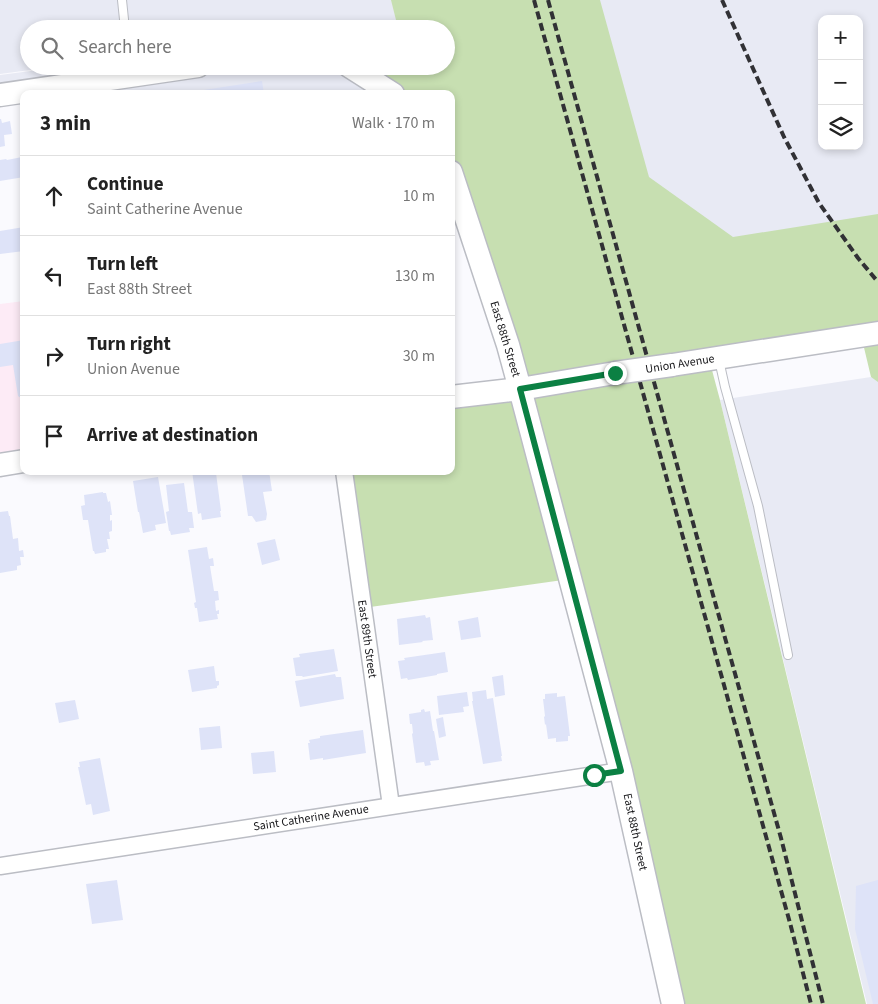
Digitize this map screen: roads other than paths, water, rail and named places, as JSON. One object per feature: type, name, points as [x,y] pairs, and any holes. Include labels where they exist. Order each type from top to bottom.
[{"type":"street","points":[[44,90],[88,85],[118,75]]},
{"type":"street","points":[[363,75],[387,90]]},
{"type":"street","points":[[0,95],[20,93]]},
{"type":"street","name":"East 88th Street","points":[[455,184],[508,345],[520,389],[621,771],[673,1004]]},
{"type":"street","name":"Union Avenue","points":[[455,397],[520,389],[878,333]]},
{"type":"street","points":[[0,465],[20,462]]},
{"type":"street","name":"East 89th Street","points":[[345,475],[391,806]]},
{"type":"street","name":"Saint Catherine Avenue","points":[[0,866],[621,771]]},
{"type":"lane","points":[[122,0],[124,20]]},
{"type":"lane","points":[[719,358],[725,387],[758,506],[788,655]]},
{"type":"railway","points":[[534,0],[811,1004]]},
{"type":"railway","points":[[548,0],[781,838],[823,1004]]},
{"type":"railway","points":[[722,0],[784,137],[819,203],[858,258],[878,282]]}]
